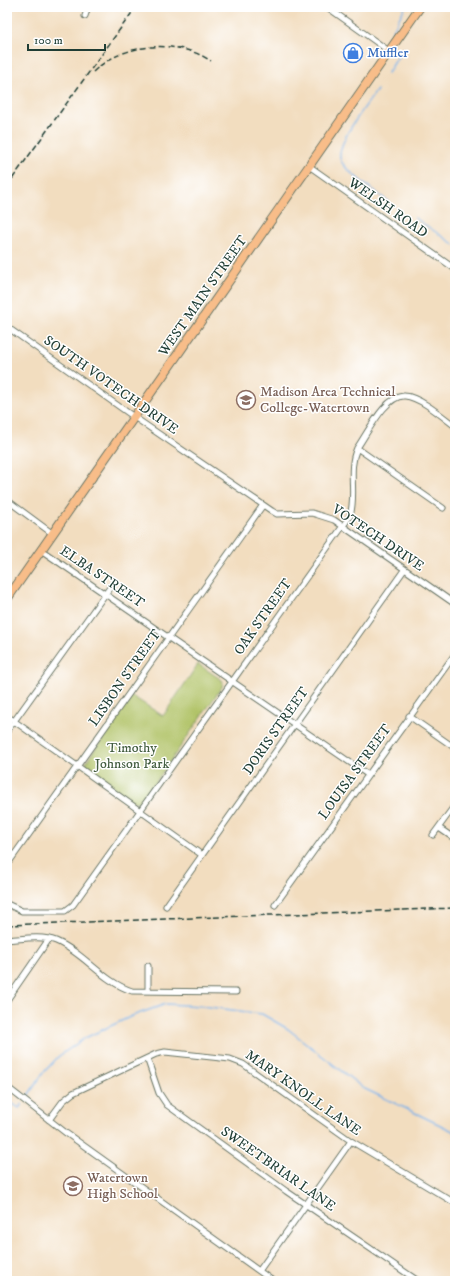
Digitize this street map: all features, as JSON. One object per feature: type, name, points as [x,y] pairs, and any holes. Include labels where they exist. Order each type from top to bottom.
[{"type":"main road","name":"WEST MAIN STREET","points":[[7,599],[420,7]]},
{"type":"street","points":[[85,16],[88,7]]},
{"type":"street","points":[[327,7],[389,51]]},
{"type":"street","name":"WELSH ROAD","points":[[308,166],[455,269]]},
{"type":"street","name":"SOUTH VOTECH DRIVE","points":[[7,327],[201,463]]},
{"type":"street","name":"OAK STREET","points":[[7,904],[22,911],[64,911],[70,909],[80,896],[342,527],[352,509],[351,469],[357,448],[385,406],[390,401],[400,396],[408,396],[455,426]]},
{"type":"street","points":[[357,448],[443,508]]},
{"type":"street","name":"VOTECH DRIVE","points":[[201,463],[277,514],[319,514],[334,520],[455,604]]},
{"type":"street","points":[[7,500],[53,534]]},
{"type":"street","name":"LISBON STREET","points":[[7,865],[263,505]]},
{"type":"street","name":"ELBA STREET","points":[[41,550],[367,774]]},
{"type":"street","name":"DORIS STREET","points":[[166,906],[404,570]]},
{"type":"street","points":[[7,731],[111,586]]},
{"type":"street","name":"LOUISA STREET","points":[[275,904],[367,774],[455,654]]},
{"type":"street","points":[[7,716],[202,855]]},
{"type":"street","points":[[409,716],[455,748]]},
{"type":"street","points":[[433,835],[455,805]]},
{"type":"street","points":[[439,828],[455,839]]},
{"type":"street","points":[[7,940],[49,939],[62,944],[117,985],[132,991],[236,992]]},
{"type":"street","points":[[7,1000],[49,939]]},
{"type":"street","points":[[148,966],[148,991]]},
{"type":"street","name":"MARY KNOLL LANE","points":[[49,1120],[63,1101],[73,1093],[147,1058],[165,1052],[236,1060],[351,1141],[455,1203]]},
{"type":"street","name":"SWEETBRIAR LANE","points":[[147,1058],[159,1093],[167,1105],[306,1205],[418,1281]]},
{"type":"street","points":[[7,1087],[49,1120],[273,1281]]},
{"type":"street","points":[[259,1271],[351,1141]]},
{"type":"green space","name":"Timothy Johnson Park","points":[[198,664],[222,680],[222,687],[142,802],[134,802],[88,769],[86,762],[132,696],[163,716]]},
{"type":"waterway","points":[[392,32],[405,7]]},
{"type":"waterway","points":[[388,73],[403,48]]},
{"type":"waterway","points":[[377,90],[347,135],[342,145],[340,154],[341,161],[350,172],[388,202]]},
{"type":"waterway","points":[[415,218],[455,245]]},
{"type":"waterway","points":[[27,1097],[43,1073],[59,1056],[85,1038],[132,1016],[166,1004],[202,1006],[262,1014],[288,1029],[363,1088],[455,1132]]},
{"type":"waterway","points":[[7,1100],[19,1108],[22,1104]]},
{"type":"railway","points":[[7,186],[136,7]]},
{"type":"railway","points":[[93,72],[105,62],[119,55],[150,47],[182,49],[211,61]]},
{"type":"railway","points":[[7,925],[455,908]]},
{"type":"place","name":"Muffler","points":[[353,53]]},
{"type":"place","name":"Madison Area Technical College-Watertown","points":[[246,400]]},
{"type":"place","name":"Watertown High School","points":[[73,1186]]}]
